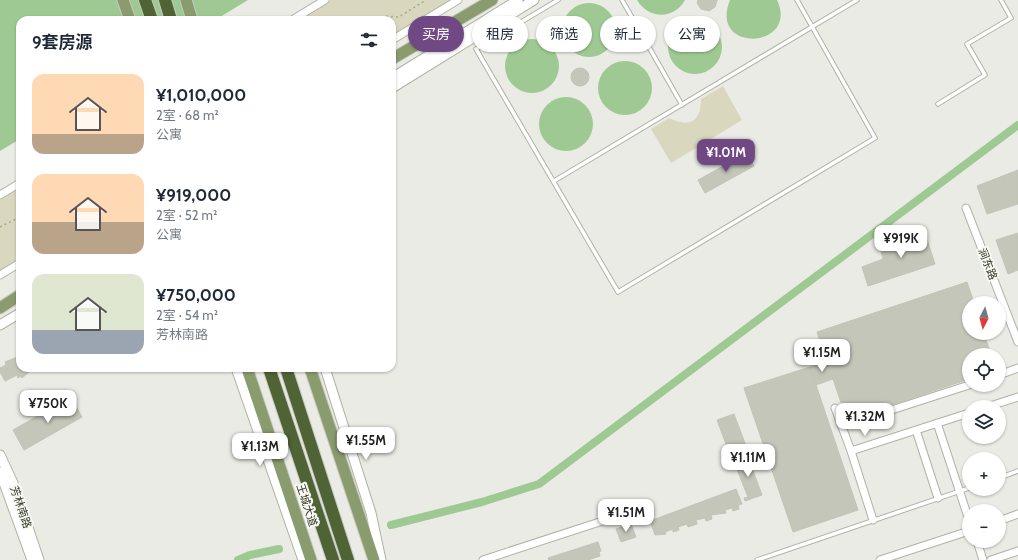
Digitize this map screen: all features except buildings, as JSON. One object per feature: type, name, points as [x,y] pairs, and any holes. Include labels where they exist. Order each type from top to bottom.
[{"type":"highway","points":[[145,0],[151,16]]},
{"type":"highway","points":[[165,0],[171,16]]},
{"type":"highway","name":"王城大道","points":[[270,372],[332,560]]},
{"type":"highway","name":"王城大道","points":[[287,372],[348,560]]},
{"type":"main road","points":[[123,0],[129,16]]},
{"type":"main road","points":[[186,0],[191,16]]},
{"type":"main road","points":[[396,57],[492,0]]},
{"type":"main road","points":[[396,76],[518,0]]},
{"type":"main road","points":[[396,86],[534,0]]},
{"type":"main road","points":[[0,308],[16,298]]},
{"type":"main road","points":[[0,325],[16,315]]},
{"type":"main road","points":[[237,372],[303,560]]},
{"type":"main road","name":"王城大道","points":[[248,372],[312,560]]},
{"type":"main road","points":[[311,372],[374,560]]},
{"type":"main road","points":[[326,372],[371,513],[381,560]]},
{"type":"main road","name":"芳林南路","points":[[0,455],[6,487],[39,560]]},
{"type":"main road","name":"芳林南路","points":[[0,472],[32,560]]},
{"type":"street","points":[[299,16],[326,0]]},
{"type":"street","points":[[396,38],[458,0]]},
{"type":"street","points":[[0,194],[16,185]]},
{"type":"street","name":"涧东路","points":[[966,208],[1018,342]]},
{"type":"street","points":[[0,275],[16,265]]},
{"type":"street","points":[[1006,372],[1018,368]]},
{"type":"street","points":[[842,426],[962,386]]},
{"type":"street","points":[[1006,401],[1018,397]]},
{"type":"street","points":[[835,408],[851,451],[873,520]]},
{"type":"street","points":[[851,451],[962,415]]},
{"type":"street","points":[[937,423],[963,504]]},
{"type":"street","points":[[916,430],[938,498]]},
{"type":"street","points":[[1006,518],[1018,514]]},
{"type":"street","points":[[483,560],[618,516]]},
{"type":"street","points":[[880,560],[962,532]]},
{"type":"street","points":[[979,548],[983,560]]},
{"type":"street","points":[[991,560],[1018,551]]},
{"type":"lane","points":[[558,0],[476,49],[618,292],[875,138],[797,0]]},
{"type":"lane","points":[[622,0],[682,105]]},
{"type":"lane","points":[[554,181],[857,0]]},
{"type":"lane","points":[[938,104],[985,75],[967,44],[1011,18],[1001,0]]},
{"type":"lane","points":[[1006,475],[1018,471]]},
{"type":"lane","points":[[757,560],[962,490]]},
{"type":"path","points":[[396,16],[399,17],[426,0]]},
{"type":"path","points":[[0,227],[16,218]]},
{"type":"shaded area","points":[[0,0],[248,0],[222,16],[16,16],[16,141],[0,151]]},
{"type":"shaded area","points":[[325,0],[458,0],[432,16],[408,16],[408,30],[396,38],[396,16],[299,16]]},
{"type":"shaded area","points":[[637,0],[685,0],[680,7],[674,11],[661,15],[648,11]]},
{"type":"shaded area","points":[[730,0],[777,0],[781,16],[776,28],[766,36],[754,39],[741,37],[731,30],[727,18]]},
{"type":"shaded area","points":[[589,3],[599,5],[611,15],[600,16],[600,52],[604,52],[599,55],[589,57],[579,55],[574,52],[592,52],[592,16],[566,16],[570,11],[579,5]]},
{"type":"shaded area","points":[[720,37],[722,47],[720,57],[714,66],[705,72],[695,74],[685,72],[676,66],[670,57],[669,52],[720,52]]},
{"type":"shaded area","points":[[532,39],[536,40],[536,52],[555,52],[559,66],[557,76],[551,85],[542,91],[532,93],[522,91],[513,85],[507,76],[505,66],[509,52],[528,52],[528,40]]},
{"type":"shaded area","points":[[625,61],[635,63],[644,69],[650,78],[652,88],[650,98],[644,107],[635,113],[625,115],[615,113],[606,107],[600,98],[598,88],[600,78],[606,69],[615,63]]},
{"type":"shaded area","points":[[723,86],[742,120],[671,163],[651,129],[669,118],[682,122],[692,121],[699,113],[701,99]]},
{"type":"shaded area","points":[[566,97],[576,99],[585,105],[591,114],[593,124],[591,134],[585,143],[576,149],[566,151],[556,149],[547,143],[541,134],[539,124],[541,114],[547,105],[556,99]]},
{"type":"shaded area","points":[[16,185],[16,265],[0,275],[0,195]]},
{"type":"waterway","points":[[391,525],[482,502],[539,484],[1018,125]]},
{"type":"waterway","points":[[238,560],[250,555],[279,549]]}]
